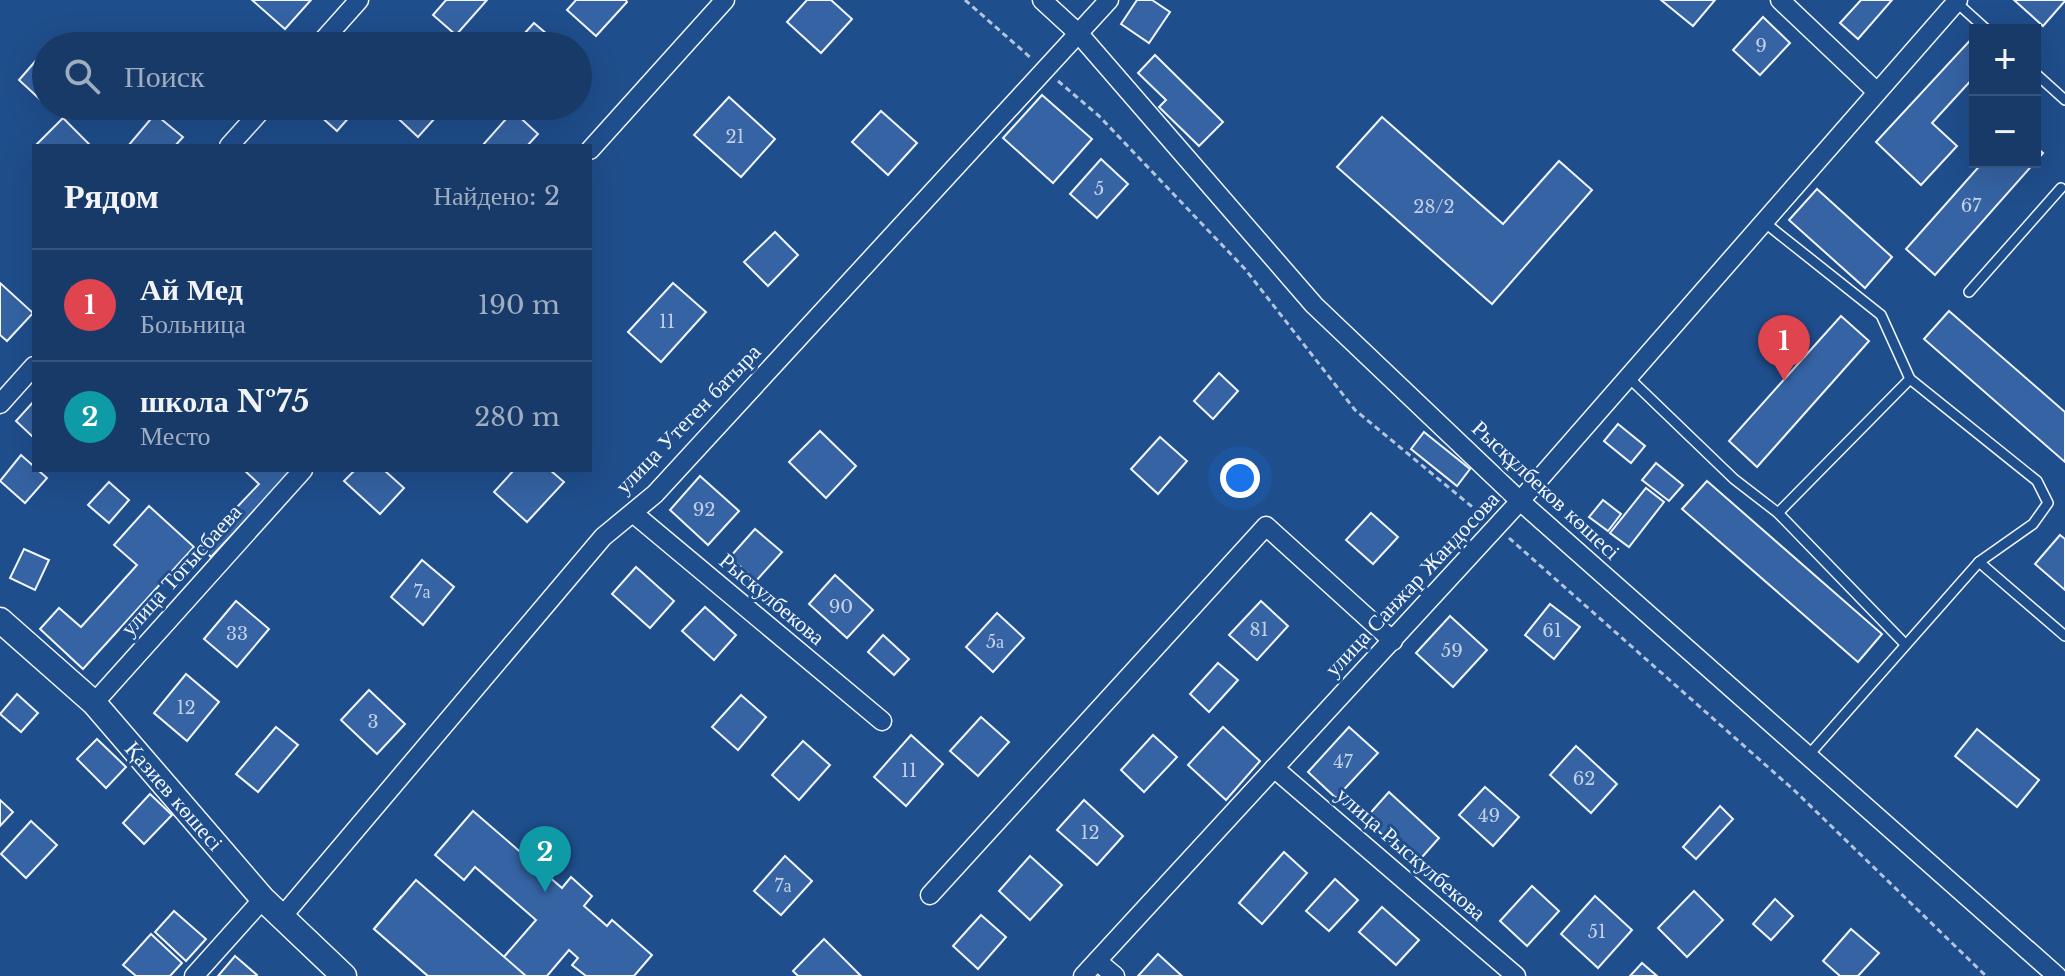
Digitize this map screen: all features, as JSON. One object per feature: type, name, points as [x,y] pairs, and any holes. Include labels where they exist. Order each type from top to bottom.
[{"type":"street","points":[[330,32],[359,0]]},
{"type":"street","points":[[592,148],[725,0]]},
{"type":"street","name":"Рысқұлбеков көшесі","points":[[1042,0],[1079,34],[1314,305],[1520,501],[2057,976]]},
{"type":"street","name":"улица Утеген батыра","points":[[281,918],[603,537],[655,494],[1109,0]]},
{"type":"street","points":[[1780,0],[1877,92]]},
{"type":"street","name":"улица Санжар Жандосова","points":[[1083,976],[1520,501],[1957,1]]},
{"type":"street","points":[[231,144],[252,120]]},
{"type":"street","points":[[0,404],[32,368]]},
{"type":"street","name":"улица Тогысбаева","points":[[94,703],[301,472]]},
{"type":"street","name":"Рыскулбекова","points":[[633,513],[882,721]]},
{"type":"street","points":[[930,895],[1266,526],[1393,641]]},
{"type":"street","name":"Қазиев көшесі","points":[[1,620],[94,703],[263,899],[344,976]]},
{"type":"street","name":"улица Рыскулбекова","points":[[1274,768],[1516,976]]},
{"type":"street","points":[[194,976],[263,899]]},
{"type":"street","points":[[1097,961],[1115,976]]},
{"type":"lane","points":[[1957,1],[1981,24]]},
{"type":"lane","points":[[2041,78],[2065,100]]},
{"type":"lane","points":[[1969,292],[2064,187]]},
{"type":"lane","points":[[1764,222],[1881,315],[1910,379],[2037,481],[2048,503],[2033,524],[1979,562],[1807,757]]},
{"type":"lane","points":[[1628,377],[1734,479],[1778,513],[1905,644]]},
{"type":"lane","points":[[1778,513],[1910,379]]},
{"type":"lane","points":[[1979,562],[2065,636]]},
{"type":"path","points":[[965,0],[1099,116],[1245,269],[1355,410],[1496,527],[1795,791],[1986,976]]},
{"type":"building","points":[[252,0],[311,0],[285,29]]},
{"type":"building","points":[[446,0],[487,0],[459,32],[453,32],[433,15]]},
{"type":"building","points":[[576,0],[627,2],[596,36],[567,10]]},
{"type":"building","points":[[807,0],[831,0],[852,19],[821,53],[787,22]]},
{"type":"building","points":[[1137,0],[1152,0],[1170,12],[1149,43],[1121,24]]},
{"type":"building","points":[[1661,0],[1715,0],[1693,26]]},
{"type":"building","points":[[1861,0],[1892,0],[1858,39],[1840,23]]},
{"type":"building","points":[[2014,0],[2065,0],[2043,26]]},
{"type":"building","points":[[1763,17],[1790,43],[1760,75],[1733,50]]},
{"type":"building","points":[[534,23],[544,32],[526,32]]},
{"type":"building","points":[[1969,41],[1969,83],[1932,123],[1957,146],[1921,185],[1876,142]]},
{"type":"building","points":[[1155,55],[1223,122],[1199,146],[1159,107],[1166,100],[1138,73]]},
{"type":"building","points":[[32,65],[32,92],[19,80]]},
{"type":"building","points":[[1042,95],[1092,139],[1053,183],[1003,138]]},
{"type":"building","points":[[729,97],[775,139],[741,177],[694,135]]},
{"type":"building","points":[[881,111],[917,143],[888,175],[852,142]]},
{"type":"building","points":[[1382,117],[1503,224],[1559,161],[1592,190],[1492,304],[1337,167]]},
{"type":"building","points":[[61,120],[65,120],[89,144],[37,144]]},
{"type":"building","points":[[150,120],[162,120],[183,137],[177,144],[130,144]]},
{"type":"building","points":[[325,120],[347,120],[337,131]]},
{"type":"building","points":[[400,120],[433,120],[418,137]]},
{"type":"building","points":[[505,120],[523,120],[538,134],[529,144],[484,144]]},
{"type":"building","points":[[1101,159],[1128,184],[1097,218],[1070,194]]},
{"type":"building","points":[[1978,168],[2030,168],[1935,275],[1906,249]]},
{"type":"building","points":[[1817,189],[1892,257],[1865,288],[1789,220]]},
{"type":"building","points":[[775,232],[798,255],[768,286],[744,262]]},
{"type":"building","points":[[0,283],[32,314],[7,341],[0,335]]},
{"type":"building","points":[[673,283],[706,312],[661,362],[628,332]]},
{"type":"building","points":[[1949,311],[2065,412],[2065,462],[1924,339]]},
{"type":"building","points":[[1841,316],[1869,341],[1757,467],[1729,441]]},
{"type":"building","points":[[1219,373],[1238,391],[1213,419],[1194,401]]},
{"type":"building","points":[[32,403],[32,436],[16,421]]},
{"type":"building","points":[[1618,424],[1645,446],[1631,463],[1604,441]]},
{"type":"building","points":[[820,431],[856,466],[826,498],[789,462]]},
{"type":"building","points":[[1424,432],[1470,469],[1457,486],[1411,449]]},
{"type":"building","points":[[1160,437],[1187,461],[1158,494],[1131,469]]},
{"type":"building","points":[[21,455],[32,465],[32,472],[40,472],[47,478],[25,503],[0,481]]},
{"type":"building","points":[[1656,463],[1683,485],[1669,501],[1642,480]]},
{"type":"building","points":[[246,472],[291,472],[211,557],[200,546],[259,484]]},
{"type":"building","points":[[353,472],[386,472],[404,488],[380,514],[344,481]]},
{"type":"building","points":[[512,472],[552,472],[564,482],[527,522],[494,492]]},
{"type":"building","points":[[700,476],[739,511],[708,545],[670,510]]},
{"type":"building","points":[[1707,481],[1882,634],[1858,662],[1682,509]]},
{"type":"building","points":[[109,482],[129,500],[109,523],[88,505]]},
{"type":"building","points":[[1646,488],[1664,502],[1629,547],[1610,533]]},
{"type":"building","points":[[1603,500],[1621,514],[1608,531],[1589,517]]},
{"type":"building","points":[[149,506],[194,547],[83,669],[40,629],[59,608],[81,627],[137,565],[114,545]]},
{"type":"building","points":[[1371,513],[1398,537],[1373,564],[1346,540]]},
{"type":"building","points":[[755,529],[782,552],[756,581],[730,557]]},
{"type":"building","points":[[2060,535],[2065,539],[2065,590],[2035,564]]},
{"type":"building","points":[[24,549],[49,560],[35,590],[10,578]]},
{"type":"building","points":[[422,560],[454,587],[423,625],[391,597]]},
{"type":"building","points":[[636,567],[674,601],[650,628],[612,594]]},
{"type":"building","points":[[835,575],[873,610],[847,638],[809,604]]},
{"type":"building","points":[[236,601],[269,629],[237,667],[204,639]]},
{"type":"building","points":[[1261,601],[1288,626],[1257,660],[1229,635]]},
{"type":"building","points":[[1550,604],[1580,627],[1554,659],[1525,635]]},
{"type":"building","points":[[705,607],[736,635],[714,660],[682,631]]},
{"type":"building","points":[[997,613],[1024,638],[993,672],[966,647]]},
{"type":"building","points":[[1450,616],[1487,650],[1453,687],[1416,653]]},
{"type":"building","points":[[883,635],[909,659],[894,675],[868,652]]},
{"type":"building","points":[[1218,663],[1238,680],[1209,712],[1190,694]]},
{"type":"building","points":[[186,674],[219,702],[187,741],[154,713]]},
{"type":"building","points":[[369,690],[405,724],[377,754],[341,720]]},
{"type":"building","points":[[17,694],[38,713],[21,732],[0,714]]},
{"type":"building","points":[[741,695],[766,717],[738,750],[712,727]]},
{"type":"building","points":[[981,717],[1009,742],[978,776],[950,751]]},
{"type":"building","points":[[276,727],[298,745],[258,792],[236,774]]},
{"type":"building","points":[[1223,727],[1260,761],[1226,800],[1188,765]]},
{"type":"building","points":[[1349,727],[1378,753],[1336,798],[1308,772]]},
{"type":"building","points":[[1977,729],[2039,780],[2017,807],[1955,756]]},
{"type":"building","points":[[911,735],[943,764],[906,806],[874,777]]},
{"type":"building","points":[[1153,735],[1177,757],[1144,792],[1121,770]]},
{"type":"building","points":[[97,739],[126,767],[106,788],[77,759]]},
{"type":"building","points":[[803,741],[830,765],[799,800],[772,775]]},
{"type":"building","points":[[1576,746],[1617,784],[1591,813],[1550,775]]},
{"type":"building","points":[[1485,787],[1519,817],[1493,846],[1459,815]]},
{"type":"building","points":[[1389,792],[1439,838],[1415,865],[1365,819]]},
{"type":"building","points":[[150,794],[172,815],[144,844],[123,823]]},
{"type":"building","points":[[0,800],[13,812],[0,826]]},
{"type":"building","points":[[1084,800],[1123,836],[1097,865],[1057,830]]},
{"type":"building","points":[[1720,806],[1733,819],[1696,859],[1683,847]]},
{"type":"building","points":[[473,811],[562,888],[571,877],[592,896],[584,906],[607,926],[612,920],[652,955],[634,976],[586,976],[572,965],[578,958],[569,950],[547,976],[428,976],[374,929],[401,897],[489,974],[536,920],[475,867],[464,880],[435,855]]},
{"type":"building","points":[[31,821],[57,845],[26,878],[1,854]]},
{"type":"building","points":[[1284,852],[1307,873],[1262,924],[1239,903]]},
{"type":"building","points":[[785,856],[812,881],[781,915],[754,891]]},
{"type":"building","points":[[1030,856],[1062,885],[1030,920],[999,891]]},
{"type":"building","points":[[1335,879],[1358,900],[1329,931],[1306,911]]},
{"type":"building","points":[[416,880],[526,976],[428,976],[374,929]]},
{"type":"building","points":[[1532,886],[1559,911],[1527,946],[1500,921]]},
{"type":"building","points":[[1694,891],[1723,920],[1687,957],[1658,928]]},
{"type":"building","points":[[1595,896],[1632,930],[1598,968],[1561,934]]},
{"type":"building","points":[[1775,899],[1793,916],[1771,940],[1753,924]]},
{"type":"building","points":[[1382,907],[1419,940],[1396,965],[1359,932]]},
{"type":"building","points":[[174,911],[206,939],[186,961],[155,932]]},
{"type":"building","points":[[981,915],[1006,937],[978,969],[953,946]]},
{"type":"building","points":[[1851,929],[1879,953],[1858,976],[1840,976],[1823,961]]},
{"type":"building","points":[[151,934],[182,963],[170,976],[136,976],[123,965]]},
{"type":"building","points":[[824,939],[861,976],[798,976],[793,971]]},
{"type":"building","points":[[1158,954],[1182,976],[1138,976]]},
{"type":"building","points":[[235,956],[257,975],[218,976]]},
{"type":"building","points":[[1642,963],[1657,976],[1630,976]]},
{"type":"place","name":"Ай Мед","points":[[1784,381]]},
{"type":"place","name":"школа №75","points":[[545,892]]}]
